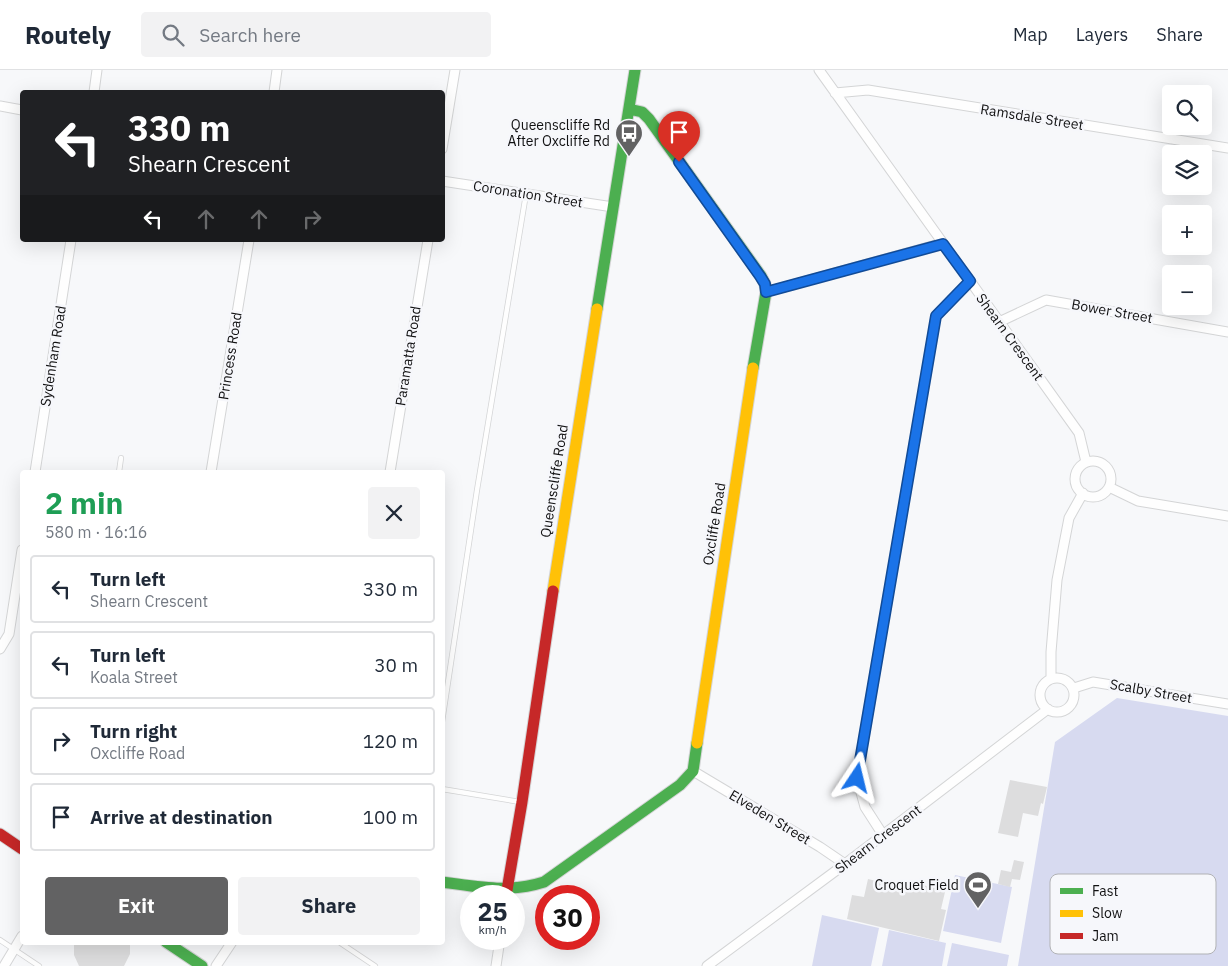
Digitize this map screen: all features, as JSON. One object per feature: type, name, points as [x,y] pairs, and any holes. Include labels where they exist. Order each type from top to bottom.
[{"type":"street","points":[[94,90],[97,70]]},
{"type":"street","points":[[274,90],[277,70]]},
{"type":"street","points":[[445,131],[455,70]]},
{"type":"street","name":"Queenscliffe Road","points":[[508,885],[566,498],[636,70]]},
{"type":"street","name":"Shearn Crescent","points":[[819,70],[1079,433],[1086,462]]},
{"type":"street","name":"Ramsdale Street","points":[[835,93],[868,90],[1228,148]]},
{"type":"street","points":[[0,106],[20,110]]},
{"type":"street","points":[[629,109],[642,112],[649,119],[760,276],[765,284],[766,292],[943,244]]},
{"type":"street","name":"Coronation Street","points":[[445,181],[613,207]]},
{"type":"street","name":"Sydenham Road","points":[[34,470],[71,242]]},
{"type":"street","name":"Princess Road","points":[[211,470],[249,242]]},
{"type":"street","name":"Paramatta Road","points":[[390,470],[428,242]]},
{"type":"street","points":[[883,835],[865,807],[857,778],[936,316],[970,281]]},
{"type":"street","name":"Oxcliffe Road","points":[[693,771],[750,387],[766,292]]},
{"type":"street","name":"Bower Street","points":[[999,322],[1046,300],[1228,332]]},
{"type":"street","points":[[1096,461],[1109,470],[1111,477],[1109,487],[1103,493],[1095,496],[1083,493],[1076,483],[1075,475],[1079,467],[1086,462],[1096,461]]},
{"type":"street","points":[[1109,487],[1138,501],[1228,516]]},
{"type":"street","points":[[1051,678],[1065,678],[1074,688],[1074,702],[1064,712],[1050,712],[1040,702],[1041,688],[1051,678],[1051,652],[1057,580],[1069,518],[1083,493]]},
{"type":"street","points":[[0,649],[9,634],[20,563]]},
{"type":"street","name":"Scalby Street","points":[[1074,688],[1093,682],[1228,704]]},
{"type":"street","name":"Shearn Crescent","points":[[707,966],[845,864],[1048,709]]},
{"type":"street","points":[[525,888],[544,882],[680,785],[693,771]]},
{"type":"street","name":"Elveden Street","points":[[693,771],[845,864]]},
{"type":"street","points":[[0,834],[20,848]]},
{"type":"street","points":[[445,882],[462,885]]},
{"type":"street","points":[[4,966],[20,939]]},
{"type":"street","points":[[170,945],[202,966]]},
{"type":"street","points":[[216,966],[230,945]]},
{"type":"street","points":[[496,966],[498,950]]},
{"type":"lane","points":[[445,702],[477,490],[526,194]]},
{"type":"lane","points":[[118,470],[121,458]]},
{"type":"lane","points":[[445,789],[522,802]]},
{"type":"lane","points":[[0,940],[39,966]]},
{"type":"lane","points":[[344,945],[375,966]]},
{"type":"shaded area","points":[[1117,698],[1228,716],[1228,966],[1018,966],[1055,742]]},
{"type":"shaded area","name":"Croquet Field","points":[[955,875],[1012,887],[1001,943],[943,931]]},
{"type":"shaded area","name":"Croquet Field","points":[[822,915],[879,928],[871,966],[812,966]]},
{"type":"shaded area","name":"Croquet Field","points":[[889,930],[946,943],[942,966],[882,966]]},
{"type":"shaded area","points":[[952,943],[1009,955],[1007,966],[947,966]]},
{"type":"building","points":[[1010,780],[1047,787],[1038,816],[1023,813],[1018,837],[998,833]]},
{"type":"building","points":[[1014,860],[1024,862],[1020,880],[1012,879],[1010,887],[998,884],[1001,870],[1011,872]]},
{"type":"building","points":[[868,879],[910,889],[912,883],[932,887],[933,884],[943,886],[942,890],[945,892],[941,909],[946,910],[939,941],[847,919],[852,895],[864,897]]},
{"type":"building","points":[[74,945],[130,945],[130,954],[124,966],[79,966],[74,955]]},
{"type":"traffic: fast","points":[[597,309],[635,70]]},
{"type":"traffic: fast","points":[[629,109],[642,112],[649,119],[765,284],[766,292],[753,368]]},
{"type":"traffic: fast","points":[[445,882],[506,888],[544,882],[680,785],[693,771],[697,743]]},
{"type":"traffic: fast","points":[[170,945],[202,966]]},
{"type":"traffic: slow","points":[[553,591],[597,309]]},
{"type":"traffic: slow","points":[[697,743],[753,368]]},
{"type":"traffic: jam","points":[[508,885],[553,591]]},
{"type":"traffic: jam","points":[[0,834],[20,848]]},
{"type":"place","name":"Queenscliffe Rd After Oxcliffe Rd","points":[[629,157]]},
{"type":"place","name":"Croquet Field","points":[[978,909]]},
{"type":"route","points":[[679,162],[760,276],[765,284],[766,292],[943,244],[970,281],[936,316],[857,778]]}]
